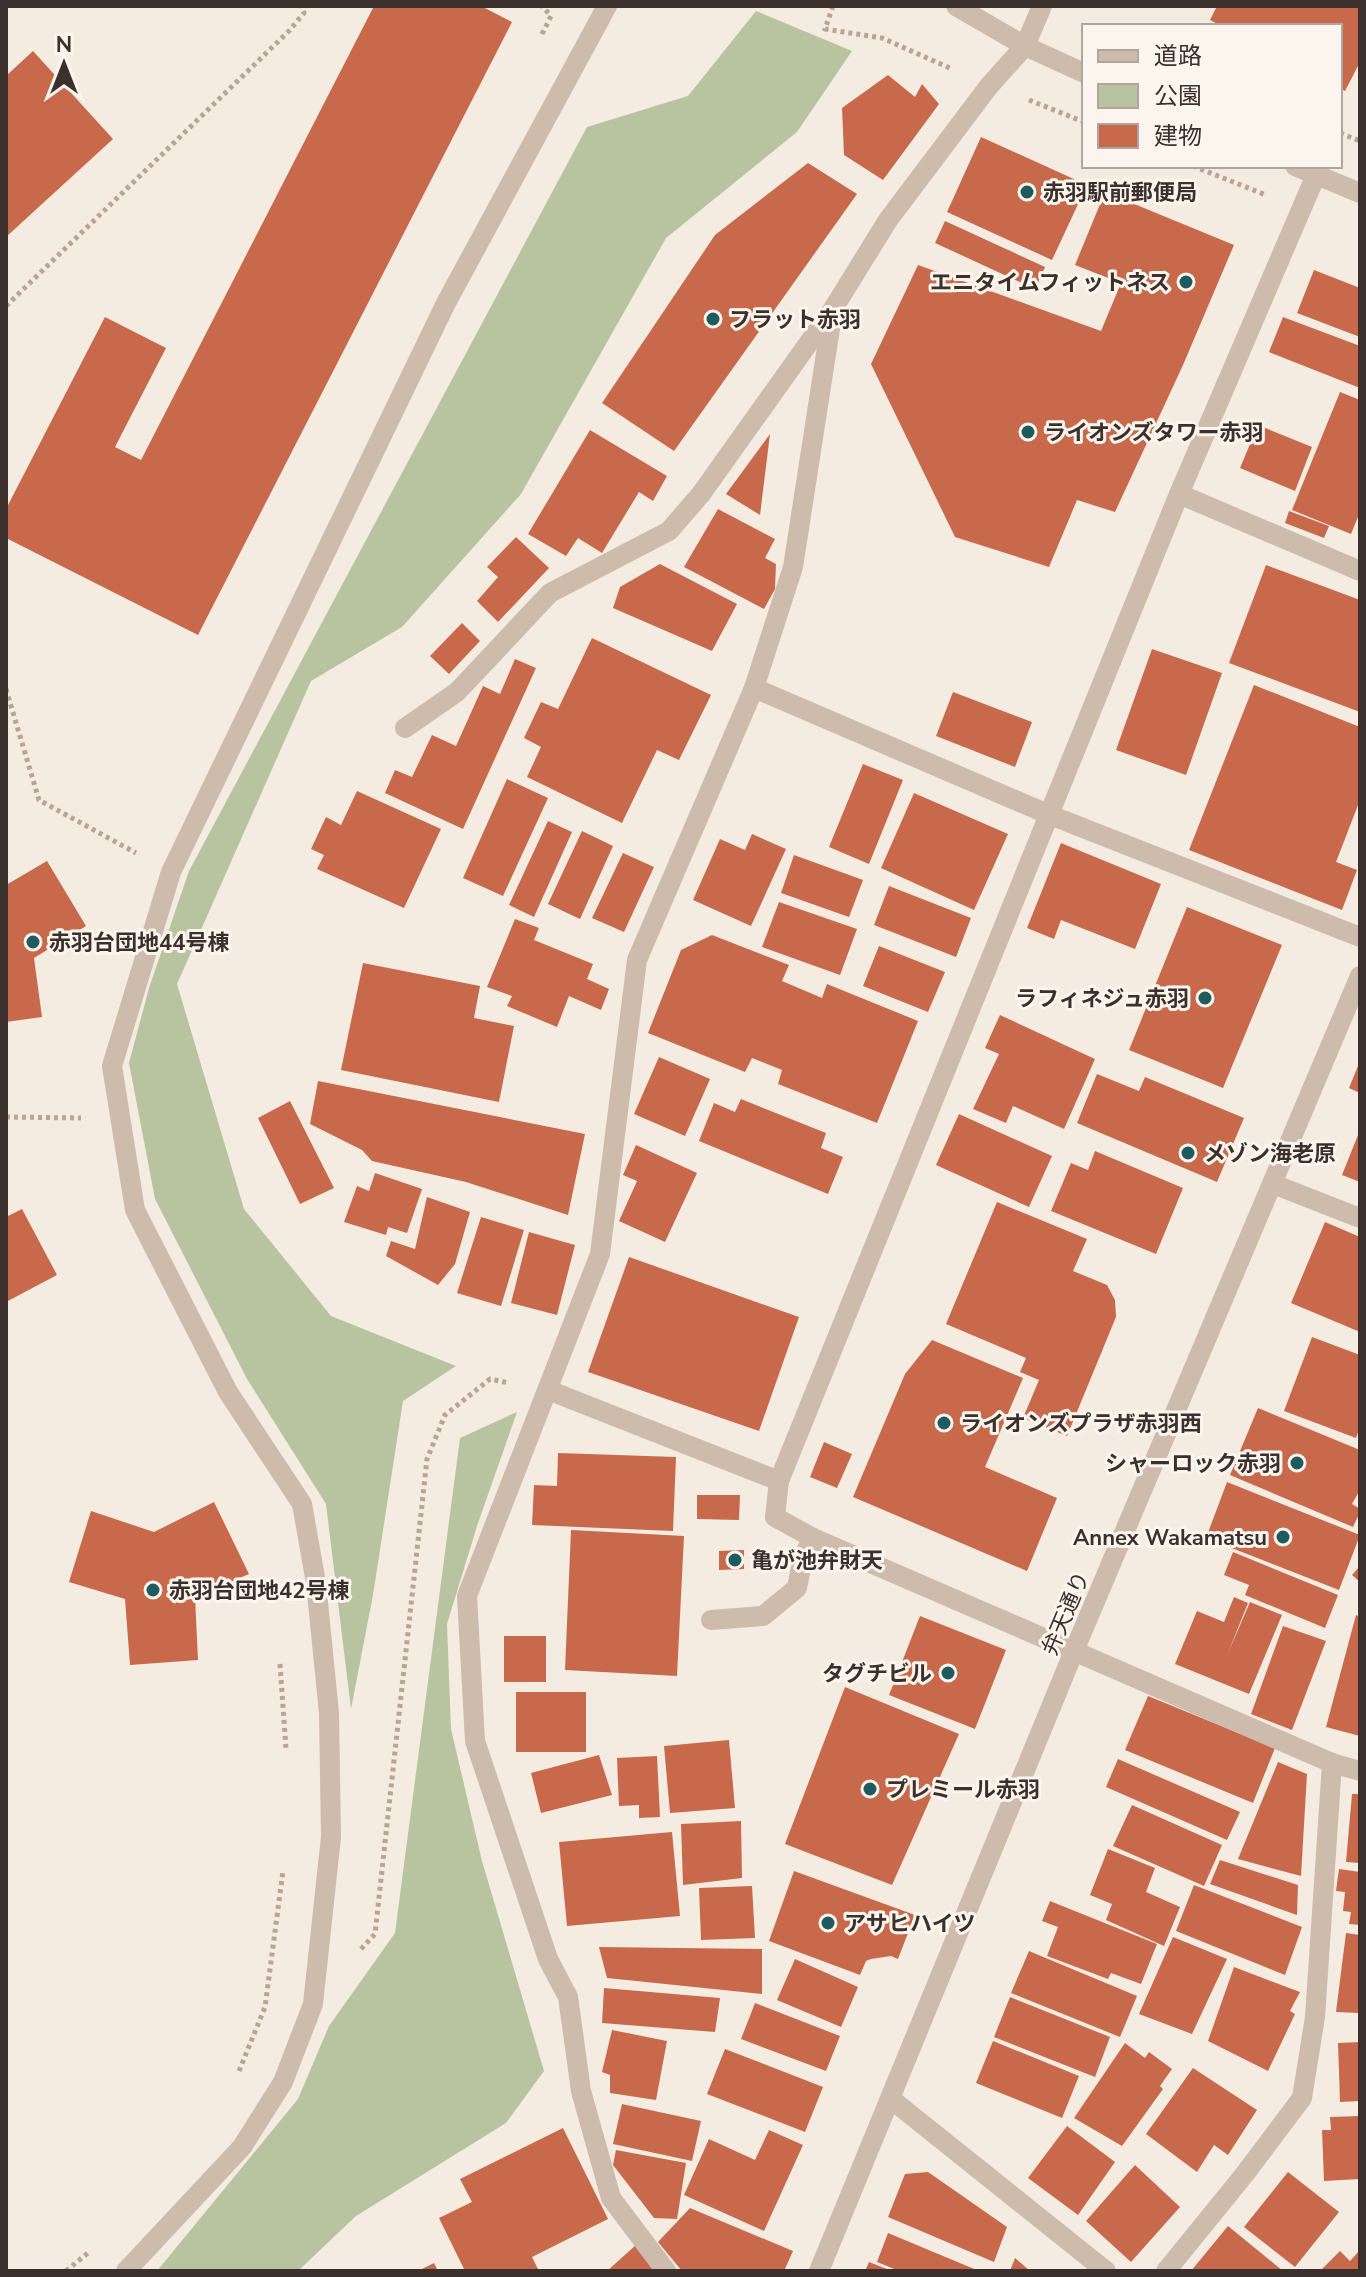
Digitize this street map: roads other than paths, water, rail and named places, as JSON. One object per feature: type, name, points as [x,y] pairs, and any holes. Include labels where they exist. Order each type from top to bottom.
[{"type":"street","points":[[126,2271],[242,2147],[283,2082],[313,2004],[331,1837],[329,1713],[316,1583],[302,1504],[228,1392],[135,1210],[112,1066],[171,872],[446,303],[607,6]]},
{"type":"street","points":[[956,6],[1025,46],[1082,72]]},
{"type":"street","points":[[405,728],[457,692],[550,593],[669,531],[701,494],[833,309],[888,220],[989,86],[1025,46],[1042,6]]},
{"type":"street","points":[[1300,168],[1360,193]]},
{"type":"street","points":[[1316,175],[1179,494],[779,1481],[775,1517],[813,1538],[1332,1763],[1360,1771]]},
{"type":"street","points":[[666,2271],[611,2198],[581,2091],[568,1997],[548,1959],[475,1741],[467,1596],[600,1254],[637,960],[754,688],[793,567],[833,309]]},
{"type":"street","points":[[1179,494],[1360,571]]},
{"type":"street","points":[[754,688],[1050,815],[1360,937]]},
{"type":"street","name":"弁天通り","points":[[819,2271],[1074,1651],[1360,976]]},
{"type":"street","points":[[1273,1184],[1360,1218]]},
{"type":"street","points":[[548,1390],[779,1481]]},
{"type":"street","points":[[711,1620],[763,1616],[797,1588],[803,1557],[813,1538]]},
{"type":"street","points":[[1166,2271],[1302,2098],[1315,2017],[1332,1763]]},
{"type":"street","points":[[891,2099],[1106,2271]]},
{"type":"place","name":"赤羽駅前郵便局","points":[[1027,192]]},
{"type":"place","name":"エニタイムフィットネス","points":[[1186,282]]},
{"type":"place","name":"フラット赤羽","points":[[713,319]]},
{"type":"place","name":"ライオンズタワー赤羽","points":[[1028,432]]},
{"type":"place","name":"赤羽台団地44号棟","points":[[33,942]]},
{"type":"place","name":"ラフィネジュ赤羽","points":[[1205,998]]},
{"type":"place","name":"メゾン海老原","points":[[1188,1153]]},
{"type":"place","name":"ライオンズプラザ赤羽西","points":[[944,1423]]},
{"type":"place","name":"シャーロック赤羽","points":[[1297,1463]]},
{"type":"place","name":"Annex Wakamatsu","points":[[1283,1537]]},
{"type":"place","name":"亀が池弁財天","points":[[735,1560]]},
{"type":"place","name":"赤羽台団地42号棟","points":[[153,1590]]},
{"type":"place","name":"タグチビル","points":[[948,1673]]},
{"type":"place","name":"プレミール赤羽","points":[[870,1789]]},
{"type":"place","name":"アサヒハイツ","points":[[828,1923]]}]
